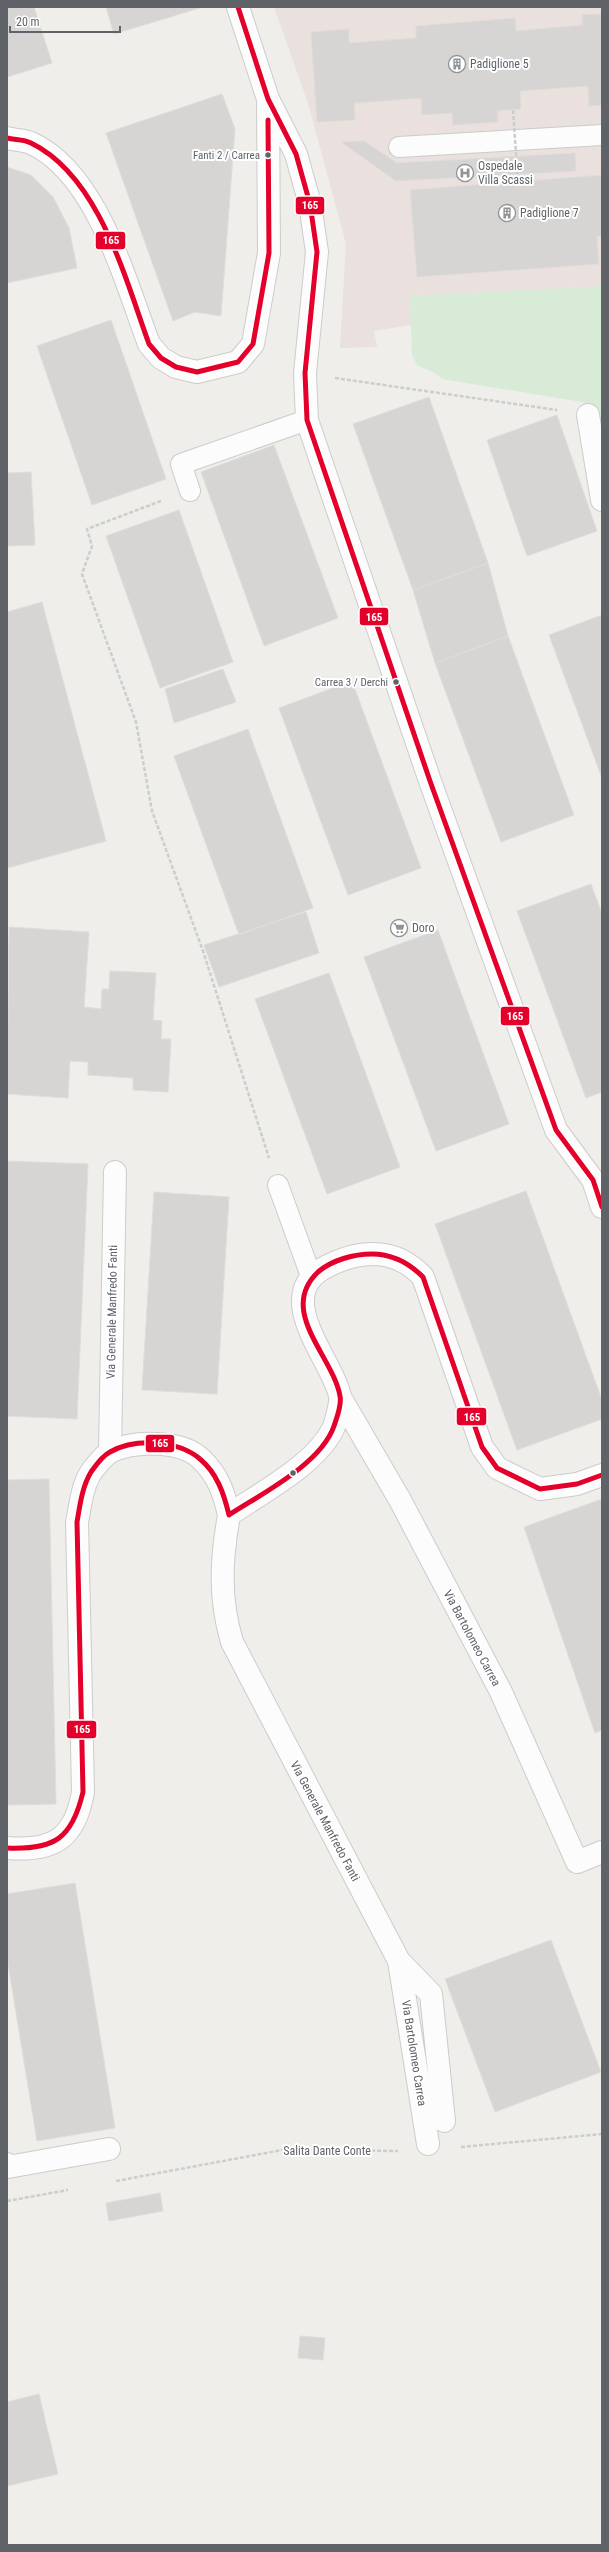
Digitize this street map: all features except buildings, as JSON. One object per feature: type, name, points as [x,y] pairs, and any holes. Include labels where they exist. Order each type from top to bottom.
[{"type":"street","points":[[238,7],[268,99],[296,154],[310,204],[317,252],[304,373],[307,420],[430,781],[556,1130],[593,1180],[602,1207]]},
{"type":"street","points":[[7,138],[31,143],[56,161],[79,184],[99,215],[149,344],[161,358],[176,367],[197,372],[238,362],[253,344],[269,253],[268,99]]},
{"type":"street","points":[[588,415],[602,500]]},
{"type":"street","name":"Via Generale Manfredo Fanti","points":[[110,1452],[115,1172]]},
{"type":"street","points":[[311,1276],[335,1261],[360,1254],[382,1254],[403,1260],[423,1277],[482,1447],[497,1468],[540,1489],[577,1484],[602,1475]]},
{"type":"street","name":"Via Bartolomeo Carrea","points":[[311,1276],[302,1296],[306,1321],[340,1397],[400,1500],[501,1692],[577,1862],[602,1852]]},
{"type":"street","points":[[7,1848],[22,1849],[54,1843],[70,1830],[79,1814],[83,1792],[77,1522],[85,1485],[94,1468],[110,1452],[139,1444],[164,1444],[200,1457],[212,1469],[224,1490],[229,1515],[314,1456],[333,1428],[340,1397]]},
{"type":"street","name":"Via Generale Manfredo Fanti","points":[[229,1515],[222,1553],[221,1586],[224,1614],[232,1642],[399,1961],[431,1994],[444,2121]]},
{"type":"street","name":"Via Bartolomeo Carrea","points":[[399,1961],[428,2144]]},
{"type":"street","points":[[7,2164],[8,2167],[109,2150]]},
{"type":"lane","points":[[399,147],[602,135]]},
{"type":"lane","points":[[190,491],[182,464],[307,420]]},
{"type":"lane","points":[[278,1185],[311,1276]]},
{"type":"path","points":[[513,110],[518,182]]},
{"type":"path","points":[[304,373],[588,415]]},
{"type":"path","points":[[190,491],[87,529],[92,546],[82,574],[136,722],[152,811],[203,951],[278,1185]]},
{"type":"path","points":[[456,2147],[602,2134]]},
{"type":"path","name":"Salita Dante Conte","points":[[113,2181],[282,2150],[402,2151]]},
{"type":"path","points":[[7,2201],[74,2189]]},
{"type":"shaded area","name":"Ospedale Villa Scassi","points":[[274,7],[602,7],[602,286],[410,296],[411,325],[374,331],[377,347],[340,348],[346,244],[308,103]]},
{"type":"green space","points":[[602,286],[602,444],[592,407],[582,402],[442,379],[435,373],[417,365],[412,355],[410,296]]},
{"type":"transit line","name":"165","points":[[238,7],[268,99],[296,154],[310,204],[317,252],[305,373],[307,420],[430,781],[556,1130],[593,1180],[602,1207]]},
{"type":"transit line","name":"165","points":[[7,138],[31,143],[55,158],[75,179],[92,204],[106,231],[119,260],[149,344],[161,358],[176,367],[197,372],[238,362],[253,344],[269,253],[268,120]]},
{"type":"transit line","name":"165","points":[[7,1848],[37,1847],[49,1844],[58,1838],[67,1831],[73,1821],[79,1808],[83,1792],[77,1522],[83,1490],[91,1472],[104,1456],[120,1448],[144,1443],[156,1443],[180,1448],[200,1459],[211,1471],[219,1484],[229,1515],[273,1488],[304,1465],[317,1453],[327,1440],[339,1411],[340,1396],[328,1365],[311,1334],[305,1318],[303,1302],[307,1287],[318,1272],[330,1264],[336,1261],[365,1254],[379,1254],[400,1260],[423,1277],[482,1447],[497,1468],[540,1489],[577,1484],[602,1475]]},
{"type":"place","name":"Padiglione 5","points":[[457,64]]},
{"type":"place","name":"Fanti 2 / Carrea","points":[[268,155]]},
{"type":"place","name":"Ospedale Villa Scassi","points":[[465,173]]},
{"type":"place","name":"Padiglione 7","points":[[507,213]]},
{"type":"place","name":"Carrea 3 / Derchi","points":[[396,682]]},
{"type":"place","name":"Doro","points":[[399,928]]}]
